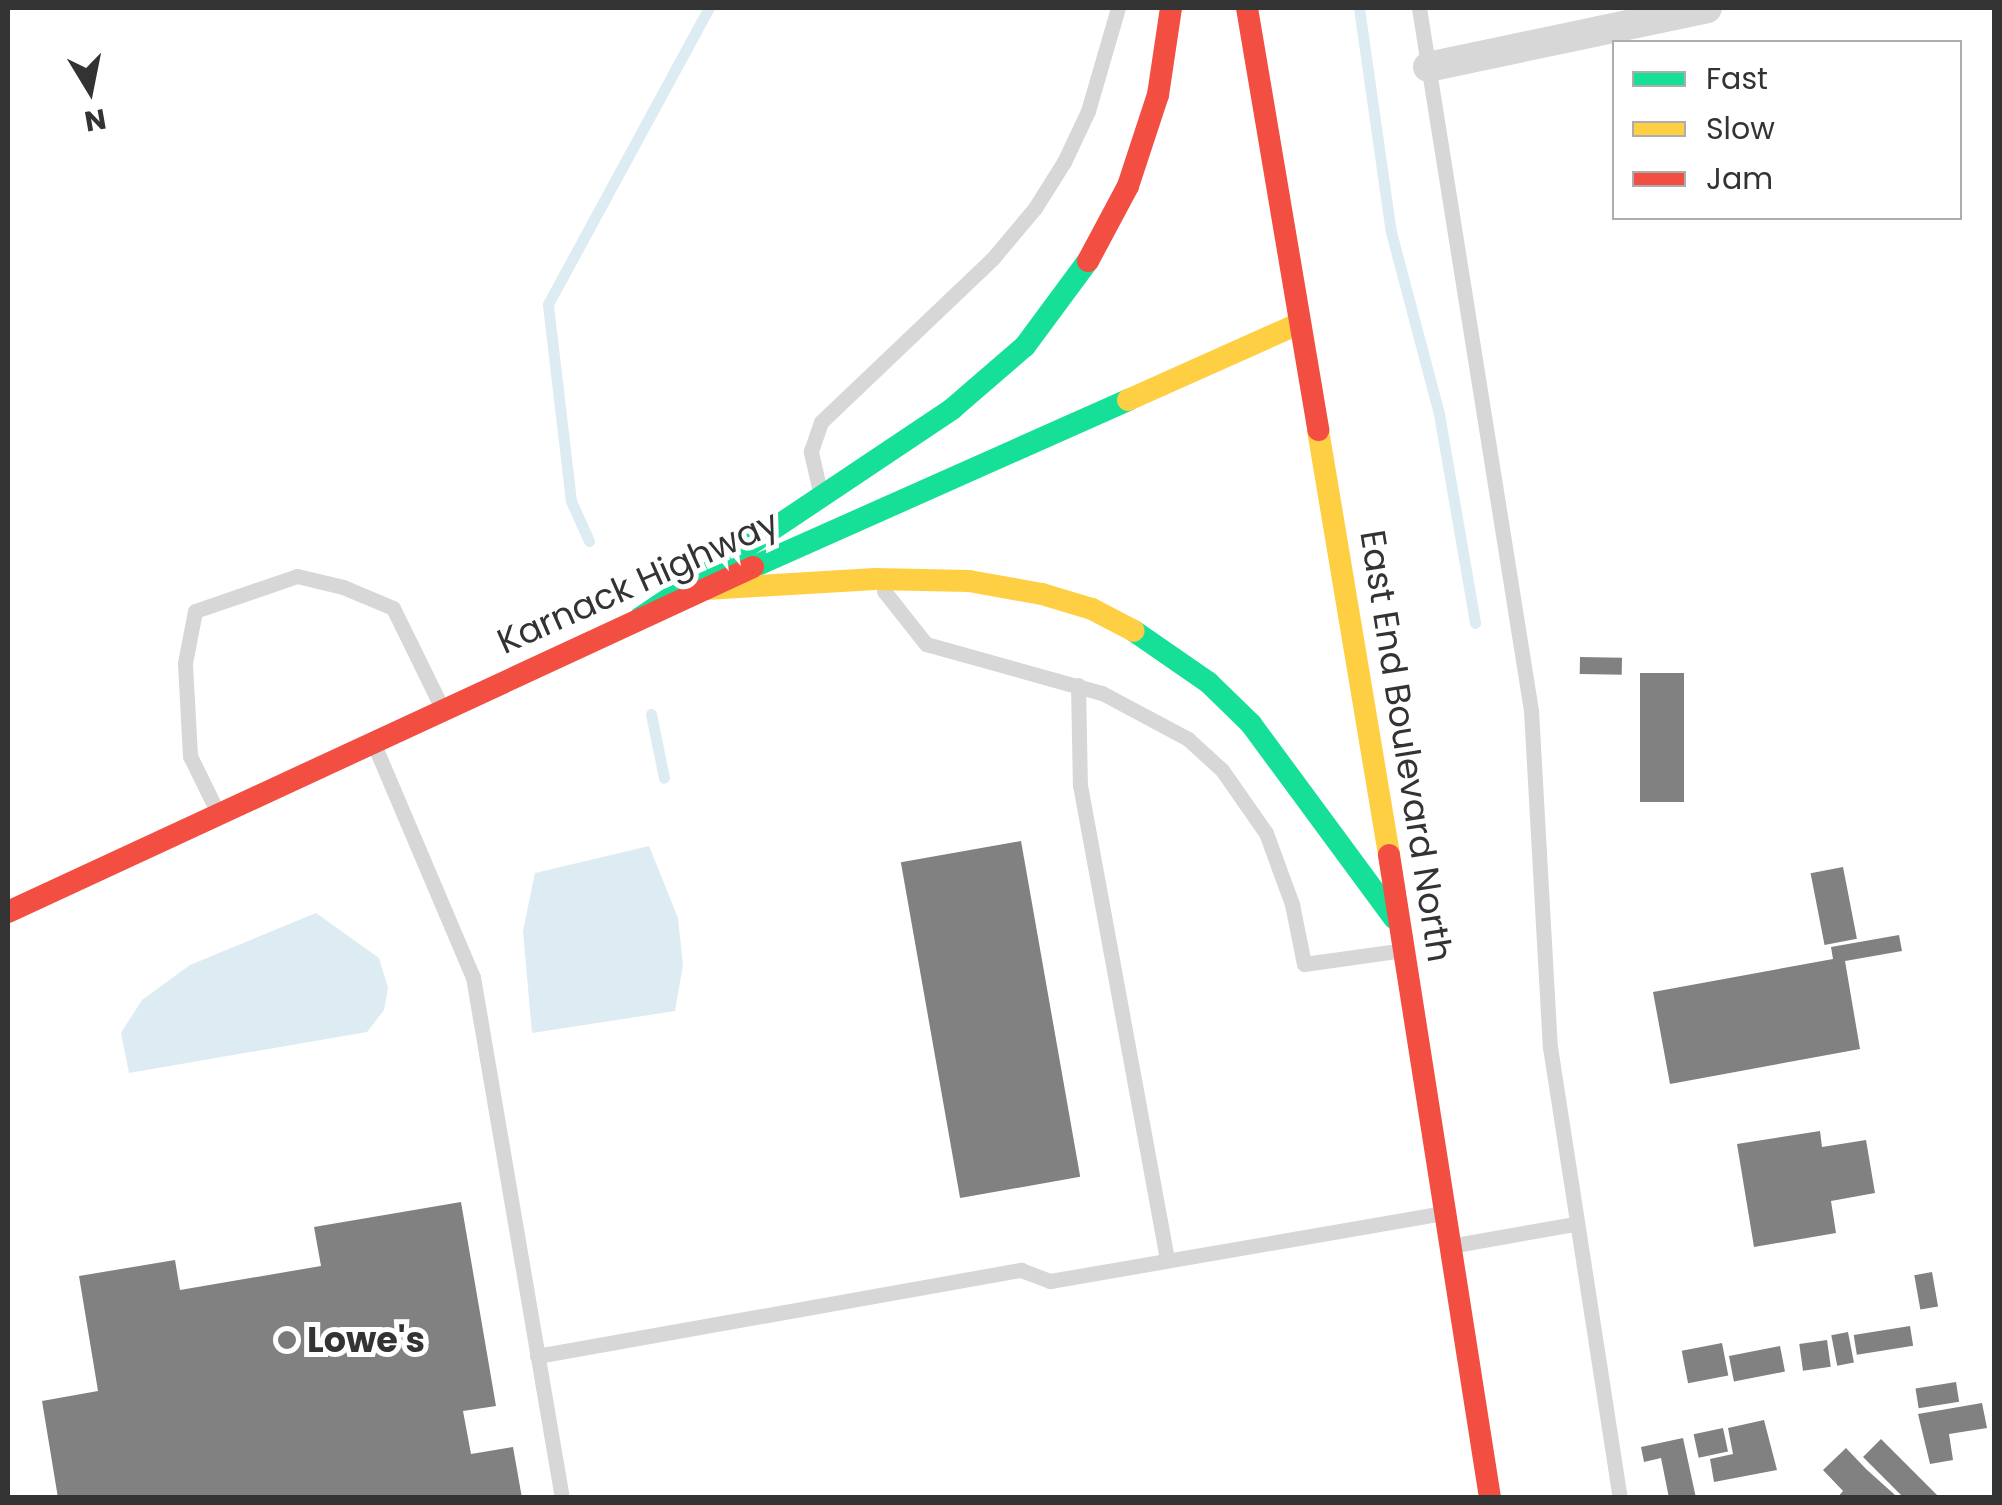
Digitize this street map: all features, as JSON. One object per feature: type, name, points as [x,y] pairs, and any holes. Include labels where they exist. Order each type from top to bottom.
[{"type":"main road","points":[[640,618],[952,409],[1024,346],[1057,308],[1092,255],[1128,186],[1158,95],[1171,8]]},
{"type":"main road","name":"East End Boulevard North","points":[[1248,8],[1404,939],[1490,1498]]},
{"type":"main road","name":"Karnack Highway","points":[[8,912],[640,618],[844,535],[1300,323]]},
{"type":"main road","points":[[706,589],[871,573],[969,581],[1042,594],[1092,609],[1155,642],[1209,684],[1251,724],[1404,939]]},
{"type":"street","points":[[1428,67],[1707,8]]},
{"type":"lane","points":[[844,535],[822,493],[811,451],[821,422],[993,258],[1035,208],[1064,162],[1088,111],[1118,8]]},
{"type":"lane","points":[[1418,8],[1531,710],[1550,1047],[1620,1498]]},
{"type":"lane","points":[[871,573],[926,644],[1078,685],[1145,713],[1188,739],[1245,798],[1273,850],[1292,904],[1304,964],[1404,939]]},
{"type":"lane","points":[[218,814],[190,756],[184,663],[196,612],[297,576],[343,587],[393,608],[442,709]]},
{"type":"lane","points":[[1078,685],[1080,784],[1168,1260]]},
{"type":"lane","points":[[372,742],[474,977],[562,1498]]},
{"type":"lane","points":[[538,1356],[1022,1270],[1050,1281],[1444,1213]]},
{"type":"lane","points":[[1450,1246],[1576,1224]]},
{"type":"shaded area","points":[[649,846],[678,918],[683,965],[675,1011],[532,1033],[523,931],[535,873]]},
{"type":"shaded area","points":[[316,913],[379,958],[388,988],[384,1010],[367,1032],[129,1073],[121,1033],[142,1000],[190,965]]},
{"type":"building","points":[[1580,657],[1622,658],[1622,675],[1580,674]]},
{"type":"building","points":[[1640,673],[1684,673],[1684,802],[1640,802]]},
{"type":"building","points":[[1021,841],[1080,1177],[960,1198],[901,862]]},
{"type":"building","points":[[1843,867],[1857,939],[1825,945],[1811,873]]},
{"type":"building","points":[[1899,935],[1902,951],[1845,961],[1860,1049],[1670,1084],[1653,992],[1833,959],[1831,947]]},
{"type":"building","points":[[1820,1131],[1822,1147],[1866,1140],[1875,1193],[1831,1201],[1836,1233],[1754,1247],[1737,1144]]},
{"type":"building","name":"Lowe's","points":[[461,1202],[496,1406],[463,1411],[471,1454],[513,1447],[522,1498],[58,1498],[42,1401],[98,1391],[79,1276],[175,1260],[180,1290],[321,1266],[314,1227]]},
{"type":"building","points":[[1932,1272],[1938,1306],[1920,1310],[1914,1275]]},
{"type":"building","points":[[1910,1326],[1913,1346],[1857,1355],[1854,1335]]},
{"type":"building","points":[[1848,1332],[1854,1362],[1837,1366],[1831,1335]]},
{"type":"building","points":[[1827,1340],[1831,1367],[1803,1371],[1799,1344]]},
{"type":"building","points":[[1722,1343],[1728,1375],[1688,1383],[1682,1351]]},
{"type":"building","points":[[1780,1346],[1785,1372],[1734,1381],[1729,1356]]},
{"type":"building","points":[[1956,1382],[1959,1402],[1919,1408],[1916,1388]]},
{"type":"building","points":[[1982,1403],[1987,1428],[1949,1434],[1953,1460],[1930,1464],[1918,1414]]},
{"type":"building","points":[[1764,1420],[1777,1470],[1714,1482],[1710,1459],[1733,1454],[1728,1428]]},
{"type":"building","points":[[1723,1428],[1728,1451],[1699,1458],[1694,1434]]},
{"type":"building","points":[[1683,1438],[1696,1498],[1669,1498],[1661,1458],[1644,1462],[1641,1447]]},
{"type":"building","points":[[1881,1439],[1940,1498],[1904,1498],[1863,1457]]},
{"type":"building","points":[[1846,1448],[1895,1495],[1837,1498],[1843,1491],[1823,1470]]},
{"type":"waterway","points":[[589,541],[571,501],[548,304],[709,8]]},
{"type":"waterway","points":[[1359,8],[1391,232],[1439,414],[1475,623]]},
{"type":"waterway","points":[[651,714],[664,778]]},
{"type":"traffic: fast","points":[[640,618],[952,409],[1025,346],[1088,261]]},
{"type":"traffic: fast","points":[[753,567],[1128,400]]},
{"type":"traffic: fast","points":[[1134,631],[1209,683],[1251,724],[1394,918]]},
{"type":"traffic: slow","points":[[1128,400],[1300,323]]},
{"type":"traffic: slow","points":[[1318,430],[1389,855]]},
{"type":"traffic: slow","points":[[706,589],[875,579],[969,581],[1042,594],[1092,609],[1134,631]]},
{"type":"traffic: jam","points":[[1088,261],[1128,186],[1158,95],[1171,8]]},
{"type":"traffic: jam","points":[[1247,8],[1318,430]]},
{"type":"traffic: jam","points":[[8,912],[753,567]]},
{"type":"traffic: jam","points":[[1389,855],[1490,1498]]},
{"type":"place","name":"Lowe's","points":[[287,1340]]}]
